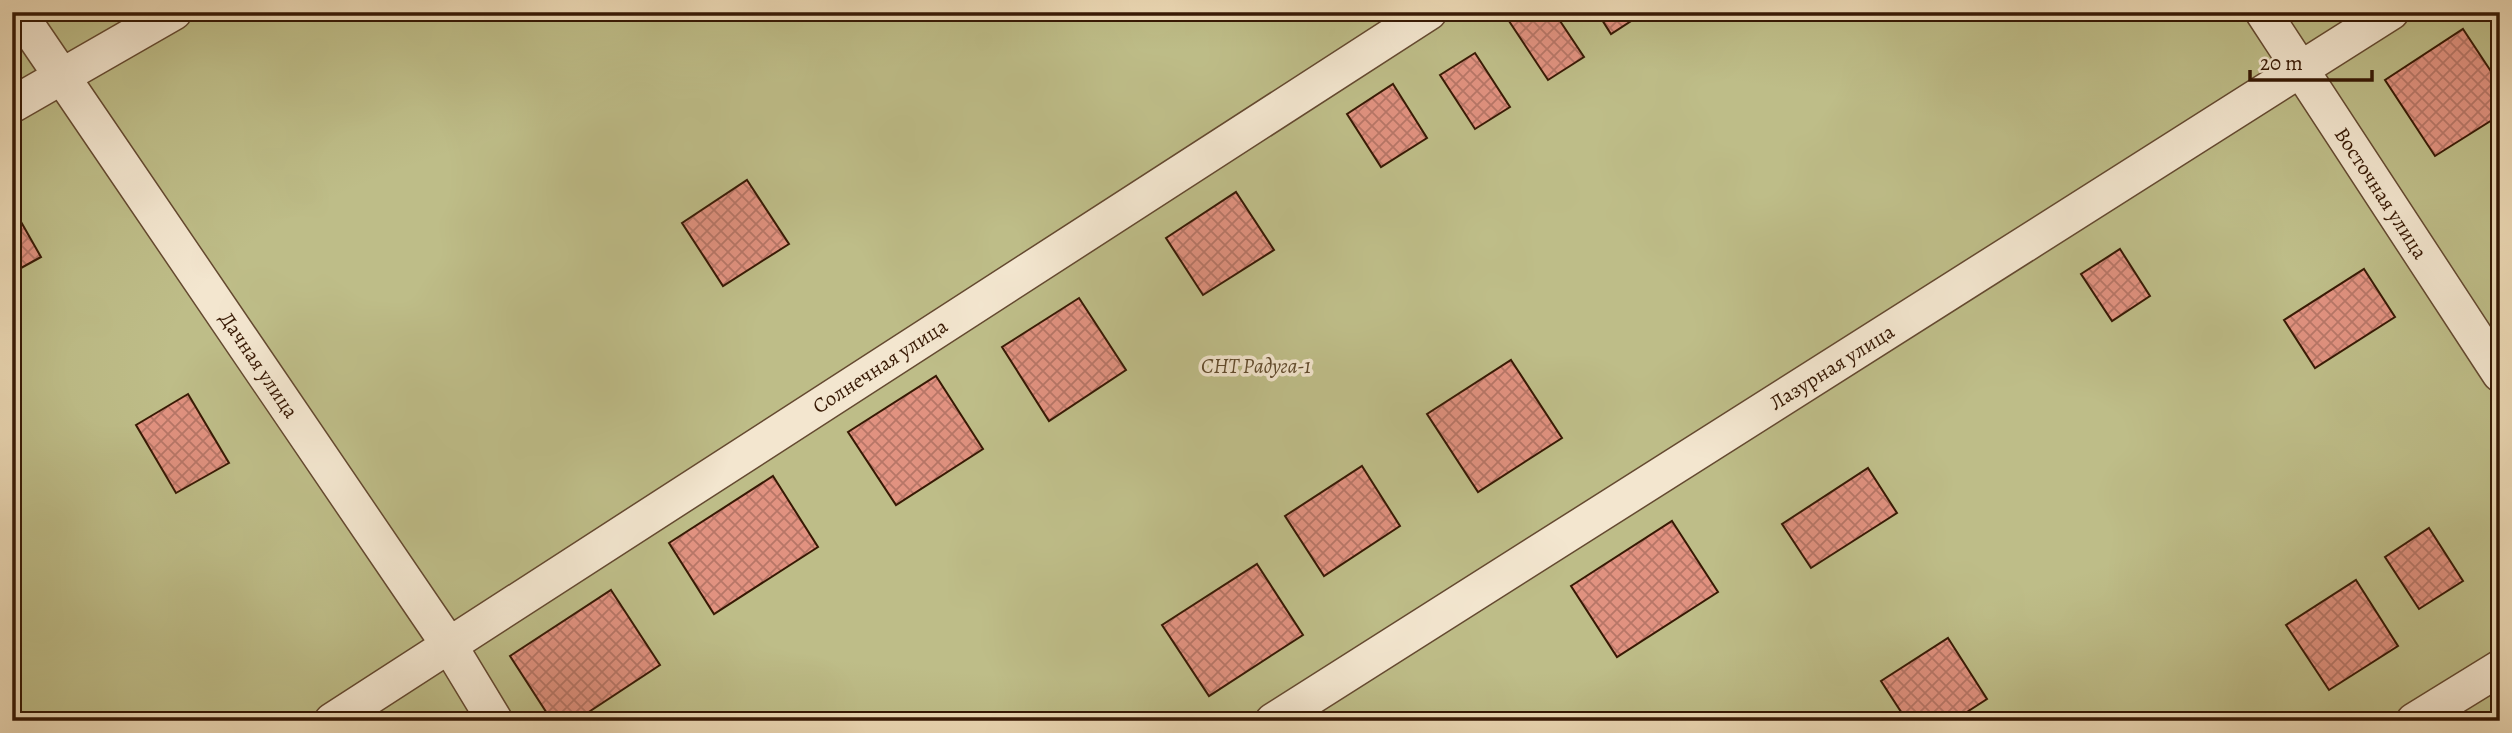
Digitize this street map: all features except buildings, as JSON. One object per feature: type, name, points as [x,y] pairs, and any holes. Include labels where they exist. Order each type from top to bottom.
[{"type":"street","name":"Дачная улица","points":[[18,12],[449,645],[495,721]]},
{"type":"street","points":[[12,105],[174,12]]},
{"type":"street","name":"Солнечная улица","points":[[332,721],[1429,12]]},
{"type":"street","name":"Восточная улица","points":[[2263,12],[2500,374]]},
{"type":"street","name":"Лазурная улица","points":[[1273,721],[2391,12]]},
{"type":"street","points":[[2414,721],[2500,668]]},
{"type":"green space","name":"СНТ Радуга-1","points":[[12,12],[2500,12],[2500,721],[12,721]]}]
